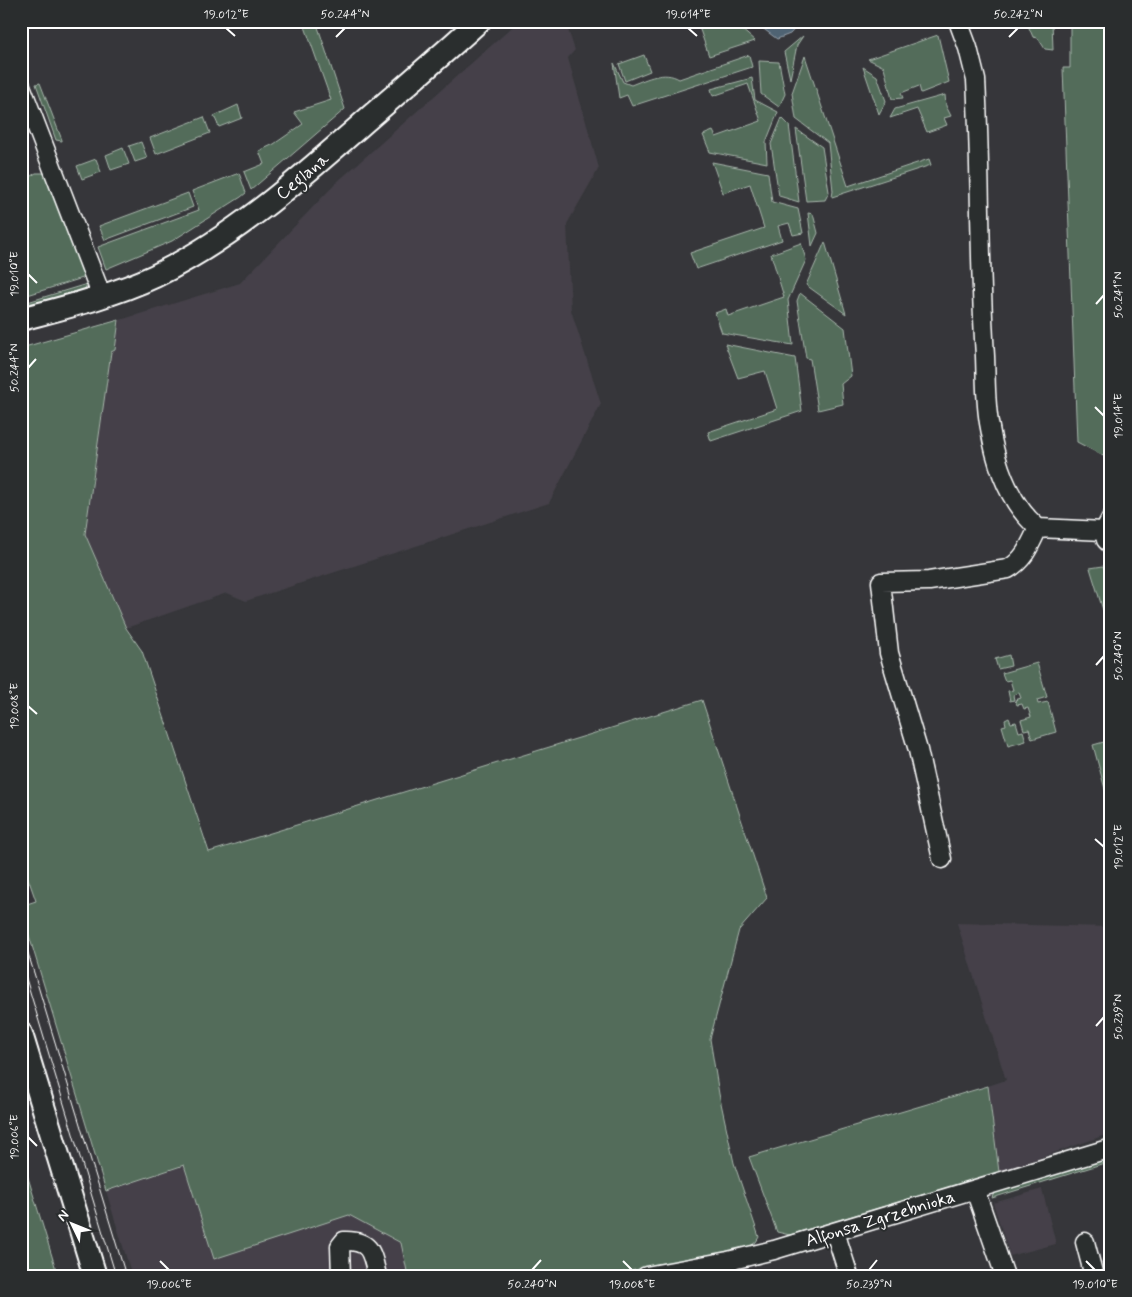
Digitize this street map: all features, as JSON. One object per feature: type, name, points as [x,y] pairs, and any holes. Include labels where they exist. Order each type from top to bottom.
[{"type":"street","name":"Ceglana","points":[[21,319],[102,297],[175,265],[246,222],[285,192],[479,21]]},
{"type":"street","points":[[958,21],[968,48],[976,80],[980,160],[982,326],[990,428],[998,460],[1012,496],[1022,513],[1038,528],[1109,532]]},
{"type":"street","points":[[21,86],[102,297]]},
{"type":"street","points":[[942,859],[918,750],[889,654],[881,582],[929,581],[1008,569],[1017,564],[1024,556],[1038,528]]},
{"type":"street","points":[[21,1034],[95,1276]]},
{"type":"street","name":"Alfonsa Zgrzebnioka","points":[[646,1276],[728,1261],[835,1232],[1111,1148]]},
{"type":"street","points":[[975,1190],[1004,1276]]},
{"type":"street","points":[[835,1232],[849,1276]]},
{"type":"street","points":[[340,1276],[340,1246],[344,1241],[365,1244],[372,1254],[377,1276]]},
{"type":"street","points":[[1085,1242],[1094,1276]]},
{"type":"shaded area","points":[[519,21],[565,21],[575,50],[568,58],[599,168],[567,224],[571,310],[601,404],[549,503],[246,601],[227,593],[126,628],[85,534],[111,352],[115,350],[120,320],[240,283],[337,182]]},
{"type":"shaded area","points":[[957,923],[1111,927],[1111,1133],[999,1172],[988,1086],[1006,1080]]},
{"type":"shaded area","points":[[184,1165],[215,1258],[349,1214],[401,1243],[408,1276],[132,1276],[106,1191]]},
{"type":"shaded area","points":[[1042,1189],[1056,1244],[1010,1256],[993,1203]]},
{"type":"green space","points":[[303,21],[316,21],[345,109],[251,190],[244,172],[264,164],[259,151],[274,144],[303,124],[294,112],[331,100]]},
{"type":"green space","points":[[697,21],[732,21],[755,41],[709,56]]},
{"type":"green space","points":[[1026,21],[1052,21],[1053,50],[1045,49],[1038,38],[1033,37]]},
{"type":"green space","points":[[1070,21],[1111,21],[1111,460],[1077,442],[1063,68],[1070,68]]},
{"type":"green space","points":[[938,35],[949,82],[921,93],[919,86],[901,93],[903,98],[892,99],[884,67],[868,59]]},
{"type":"green space","points":[[803,36],[797,45],[790,79],[784,52]]},
{"type":"green space","points":[[644,55],[650,71],[625,81],[619,64]]},
{"type":"green space","points":[[749,55],[752,67],[632,106],[627,95],[619,98],[614,63],[623,82],[631,85],[661,75],[673,76],[679,79]]},
{"type":"green space","points":[[805,56],[848,186],[929,159],[931,165],[832,197],[828,143],[796,119],[792,93]]},
{"type":"green space","points":[[759,61],[779,62],[785,94],[779,107],[761,94]]},
{"type":"green space","points":[[863,67],[877,76],[886,101],[879,114]]},
{"type":"green space","points":[[752,78],[755,100],[778,112],[766,142],[767,163],[710,152],[703,135],[713,131],[716,137],[761,121],[748,84],[713,96],[711,89]]},
{"type":"green space","points":[[40,83],[62,141],[56,140],[36,84]]},
{"type":"green space","points":[[945,95],[946,106],[951,116],[944,118],[947,125],[927,132],[917,109],[890,118],[895,109]]},
{"type":"green space","points":[[238,105],[242,118],[219,127],[214,116]]},
{"type":"green space","points":[[204,117],[210,133],[156,154],[150,138]]},
{"type":"green space","points":[[782,118],[789,125],[799,202],[779,196],[771,144]]},
{"type":"green space","points":[[796,129],[822,147],[829,192],[825,200],[806,201]]},
{"type":"green space","points":[[141,142],[147,158],[135,162],[129,146]]},
{"type":"green space","points":[[123,148],[129,164],[111,170],[106,155]]},
{"type":"green space","points":[[96,159],[101,172],[82,179],[77,166]]},
{"type":"green space","points":[[712,162],[768,173],[772,202],[798,209],[803,233],[793,235],[789,223],[778,226],[782,240],[696,269],[690,253],[764,228],[750,184],[723,193]]},
{"type":"green space","points":[[36,173],[47,173],[86,277],[21,297],[21,182]]},
{"type":"green space","points":[[239,173],[246,193],[241,197],[172,241],[106,269],[98,247],[199,210],[192,191]]},
{"type":"green space","points":[[188,193],[193,207],[105,240],[99,226]]},
{"type":"green space","points":[[808,213],[813,214],[818,233],[812,246]]},
{"type":"green space","points":[[825,242],[846,314],[806,285]]},
{"type":"green space","points":[[801,243],[806,260],[788,300],[793,345],[722,333],[715,313],[726,309],[728,316],[784,297],[771,254]]},
{"type":"green space","points":[[87,284],[84,291],[21,311],[21,304]]},
{"type":"green space","points":[[800,293],[845,328],[851,376],[841,384],[843,404],[818,410],[810,359],[806,358],[797,301]]},
{"type":"green space","points":[[119,320],[115,350],[111,352],[85,534],[126,628],[142,651],[209,852],[702,700],[767,898],[739,930],[710,1039],[719,1094],[734,1163],[759,1237],[749,1247],[604,1276],[408,1276],[401,1243],[349,1215],[214,1259],[184,1165],[106,1191],[21,909],[21,906],[36,901],[21,858],[21,348]]},
{"type":"green space","points":[[725,344],[795,358],[802,411],[711,441],[708,432],[777,409],[765,371],[738,378]]},
{"type":"green space","points":[[1103,566],[1105,570],[1106,605],[1103,610],[1090,568]]},
{"type":"green space","points":[[1009,655],[1011,666],[998,669],[995,659]]},
{"type":"green space","points":[[1037,663],[1047,697],[1037,700],[1038,704],[1048,702],[1056,732],[1032,739],[1029,729],[1024,730],[1021,720],[1031,717],[1028,708],[1024,709],[1022,704],[1017,705],[1015,700],[1021,698],[1019,693],[1013,695],[1014,700],[1010,701],[1008,691],[1013,690],[1010,680],[1005,681],[1002,673]]},
{"type":"green space","points":[[1009,718],[1011,723],[1016,722],[1019,732],[1023,731],[1026,741],[1008,746],[1002,726],[1006,725],[1005,720]]},
{"type":"green space","points":[[1111,740],[1111,811],[1093,745]]},
{"type":"green space","points":[[988,1086],[999,1172],[790,1235],[777,1232],[749,1157]]},
{"type":"green space","points":[[21,1156],[26,1171],[58,1276],[21,1276]]},
{"type":"green space","points":[[1111,1156],[1111,1161],[992,1198],[994,1192]]},
{"type":"water","points":[[753,21],[802,21],[790,34],[777,39]]},
{"type":"tram line","points":[[21,930],[126,1276]]},
{"type":"tram line","points":[[21,962],[116,1276]]}]
